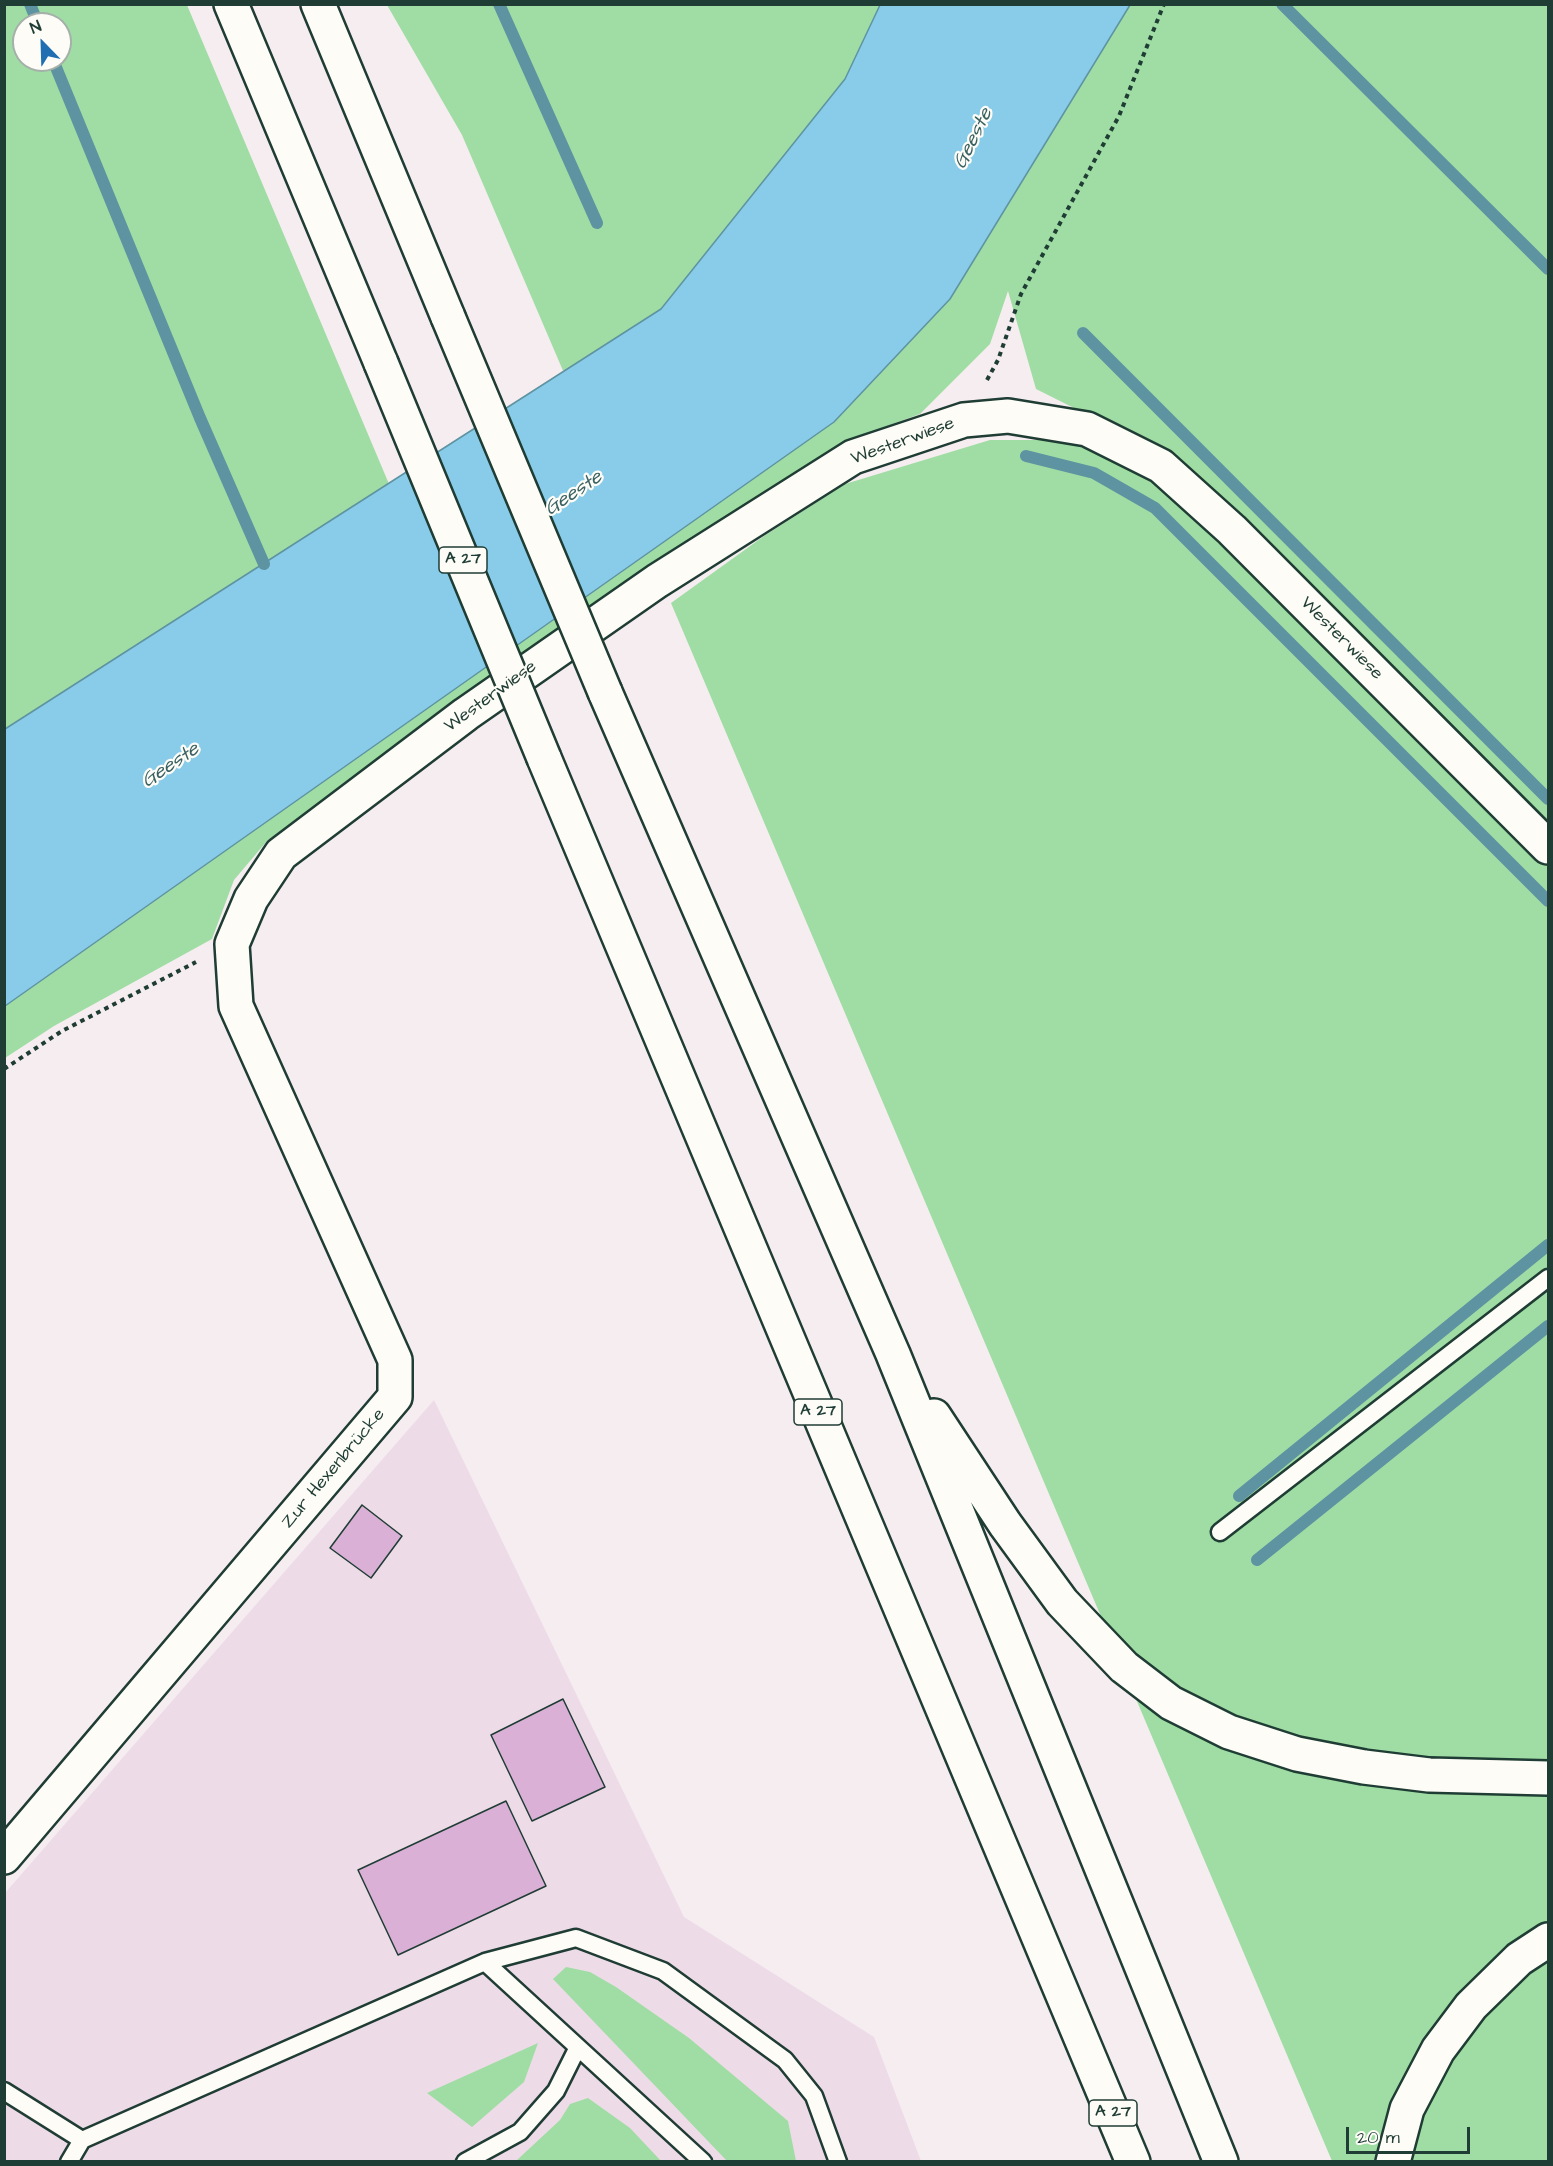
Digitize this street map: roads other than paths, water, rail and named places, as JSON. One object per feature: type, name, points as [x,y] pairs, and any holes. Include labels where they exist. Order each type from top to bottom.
[{"type":"main road","name":"A 27","points":[[231,4],[544,758],[1133,2162]]},
{"type":"main road","points":[[318,4],[605,692],[893,1354],[1221,2162]]},
{"type":"main road","name":"Westerwiese","points":[[232,944],[251,899],[281,854],[466,714],[657,581],[853,457],[964,420],[1008,416],[1087,429],[1161,466],[1233,530],[1548,847]]},
{"type":"main road","name":"Zur Hexenbrücke","points":[[4,1857],[395,1397],[396,1360],[236,1006],[232,944]]},
{"type":"main road","points":[[893,1354],[1005,1524],[1062,1602],[1124,1667],[1171,1703],[1230,1732],[1297,1754],[1364,1767],[1429,1775],[1548,1778]]},
{"type":"main road","points":[[1393,2162],[1407,2109],[1438,2050],[1471,2006],[1519,1959],[1548,1940]]},
{"type":"main road","points":[[1093,2065],[1124,2162]]},
{"type":"lane","points":[[1220,1532],[1548,1278]]},
{"type":"lane","points":[[69,2162],[82,2140],[485,1962],[576,1938],[663,1971],[785,2061],[814,2096],[838,2162]]},
{"type":"lane","points":[[485,1962],[577,2049],[703,2162]]},
{"type":"lane","points":[[465,2162],[520,2132],[556,2091],[577,2049]]},
{"type":"lane","points":[[4,2091],[82,2140]]},
{"type":"water","name":"Geeste","points":[[880,5],[1130,5],[950,299],[834,422],[5,1006],[5,729],[661,309],[845,79]]},
{"type":"waterway","points":[[30,4],[33,12]]},
{"type":"waterway","points":[[499,4],[597,223]]},
{"type":"waterway","points":[[1282,4],[1548,269]]},
{"type":"waterway","points":[[58,72],[200,418],[264,564]]},
{"type":"waterway","points":[[1083,333],[1548,799]]},
{"type":"waterway","points":[[1026,456],[1094,473],[1155,508],[1548,901]]},
{"type":"waterway","points":[[1239,1496],[1548,1245]]},
{"type":"waterway","points":[[1257,1560],[1548,1326]]}]
